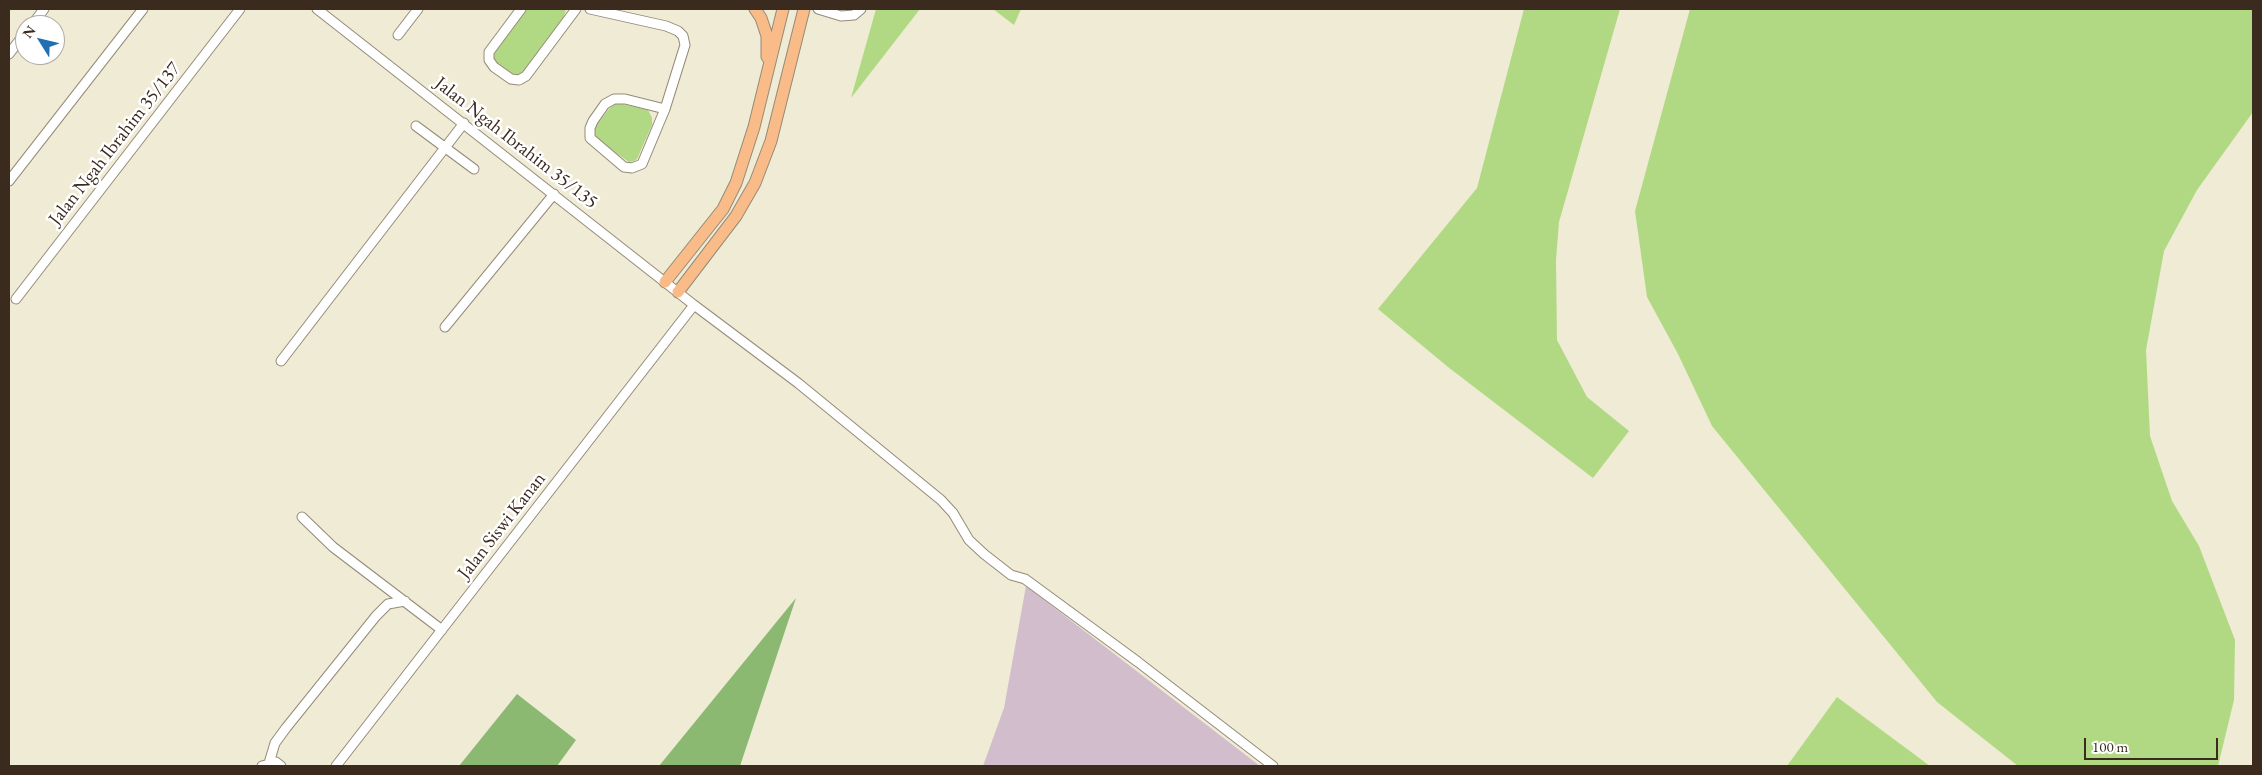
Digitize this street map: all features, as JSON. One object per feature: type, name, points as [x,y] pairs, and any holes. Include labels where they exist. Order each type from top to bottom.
[{"type":"main road","points":[[754,9],[761,18],[766,36],[767,74]]},
{"type":"main road","points":[[665,282],[723,209],[731,192],[754,127],[783,9]]},
{"type":"main road","points":[[678,292],[736,216],[755,183],[771,141],[804,9]]},
{"type":"street","points":[[9,181],[143,9]]},
{"type":"street","name":"Jalan Ngah Ibrahim 35/137","points":[[16,299],[240,9]]},
{"type":"street","name":"Jalan Ngah Ibrahim 35/135","points":[[317,9],[694,305],[798,383],[941,500],[953,513],[969,540],[1010,575],[1024,579],[1138,662],[1273,766]]},
{"type":"street","points":[[398,35],[418,9]]},
{"type":"street","points":[[521,9],[489,52],[489,60],[494,67],[512,79],[519,80],[526,76],[576,9]]},
{"type":"street","points":[[590,9],[666,26],[678,31],[683,36],[685,45],[665,109],[642,164],[632,168],[624,166],[590,138],[590,128],[593,121],[605,104],[614,99],[665,109]]},
{"type":"street","points":[[818,9],[841,16],[854,16],[861,9]]},
{"type":"street","points":[[281,361],[464,123]]},
{"type":"street","points":[[416,126],[474,169]]},
{"type":"street","points":[[445,327],[554,194]]},
{"type":"street","name":"Jalan Siswi Kanan","points":[[336,766],[694,305]]},
{"type":"street","points":[[302,517],[333,547],[442,630]]},
{"type":"street","points":[[266,764],[275,743],[286,728],[376,616],[388,604],[405,601]]},
{"type":"street","points":[[266,764],[276,762],[281,766]]},
{"type":"shaded area","points":[[1026,586],[1260,766],[983,766],[1004,708]]},
{"type":"green space","points":[[526,9],[566,9],[564,17],[523,73],[517,76],[510,75],[497,65],[493,59],[494,52]]},
{"type":"green space","points":[[876,9],[920,9],[851,98]]},
{"type":"green space","points":[[993,9],[1021,9],[1014,25]]},
{"type":"green space","points":[[1524,9],[1620,9],[1559,222],[1556,260],[1557,340],[1587,397],[1629,431],[1593,478],[1448,367],[1378,309],[1477,188]]},
{"type":"green space","points":[[1690,9],[2253,9],[2253,112],[2197,190],[2164,251],[2146,350],[2150,436],[2172,501],[2199,546],[2235,640],[2234,700],[2218,766],[2018,766],[1937,702],[1712,426],[1678,354],[1647,297],[1635,211]]},
{"type":"green space","points":[[618,103],[648,110],[652,118],[652,125],[637,159],[634,161],[629,162],[597,140],[594,133],[594,128],[613,104]]},
{"type":"green space","points":[[796,598],[740,766],[659,766]]},
{"type":"green space","points":[[517,694],[576,740],[557,766],[459,766]]},
{"type":"green space","points":[[1837,697],[1930,766],[1787,766]]}]
